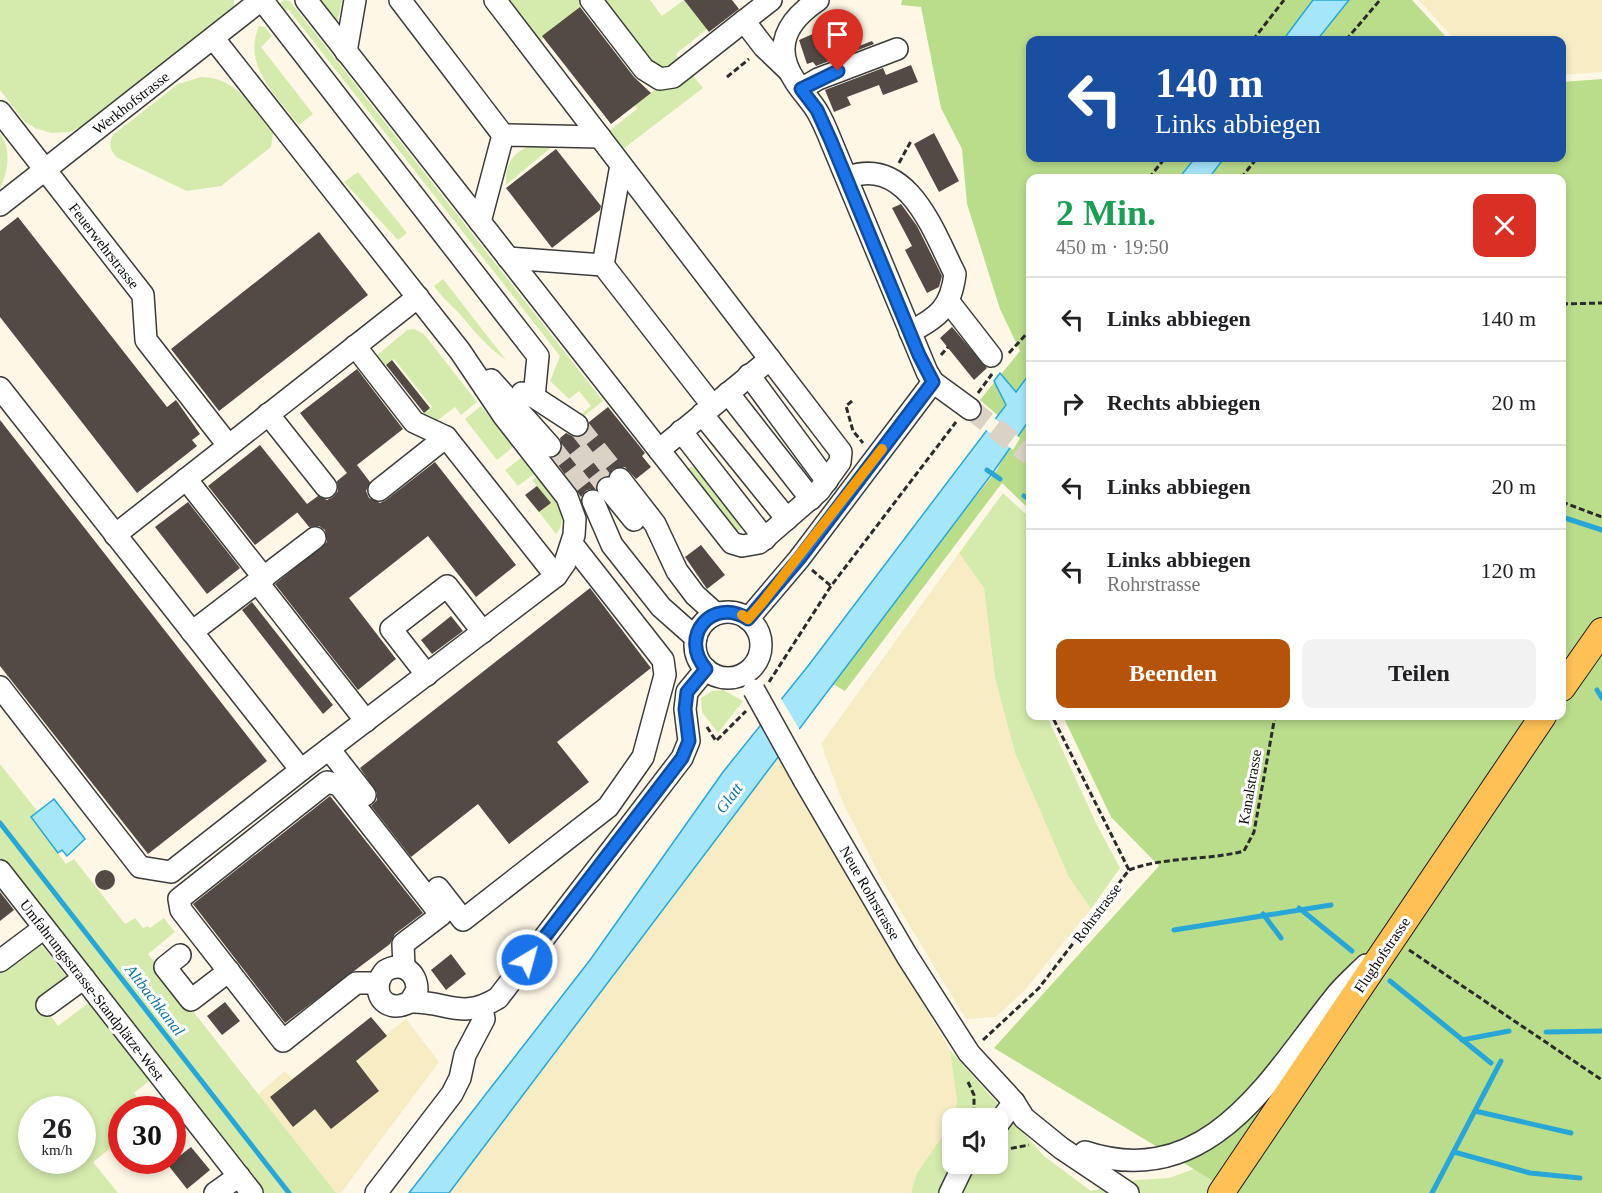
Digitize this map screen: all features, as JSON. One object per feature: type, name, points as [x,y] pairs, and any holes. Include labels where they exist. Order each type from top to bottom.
[{"type":"main road","points":[[1566,682],[1602,631]]},
{"type":"main road","name":"Flughofstrasse","points":[[1224,1190],[1540,720]]},
{"type":"street","name":"Werkhofstrasse","points":[[0,205],[262,0]]},
{"type":"street","points":[[262,0],[538,356],[534,397]]},
{"type":"street","points":[[306,0],[732,543],[742,546],[759,543],[811,499],[840,462],[841,452],[495,0]]},
{"type":"street","points":[[346,52],[355,0]]},
{"type":"street","points":[[400,0],[503,135]]},
{"type":"street","points":[[591,0],[644,69],[660,79],[673,77],[771,0]]},
{"type":"street","points":[[787,69],[784,54],[785,36],[793,21],[818,0]]},
{"type":"street","points":[[744,21],[764,47],[787,69],[817,110],[848,177],[910,332],[933,382],[969,408]]},
{"type":"street","points":[[0,687],[140,867],[171,872],[556,576],[573,540],[575,519],[567,497],[503,415],[460,351],[214,39]]},
{"type":"street","points":[[801,89],[818,79],[897,49]]},
{"type":"street","name":"Feuerwehrstrasse","points":[[0,112],[143,295],[146,340],[228,445]]},
{"type":"street","points":[[480,222],[503,135]]},
{"type":"street","points":[[503,135],[600,137]]},
{"type":"street","points":[[603,265],[621,165]]},
{"type":"street","points":[[848,177],[860,173],[889,180],[911,193],[918,201],[955,274],[949,302],[931,321],[910,332]]},
{"type":"street","points":[[508,258],[603,265],[714,404],[787,519]]},
{"type":"street","points":[[115,535],[418,297]]},
{"type":"street","points":[[949,302],[991,356]]},
{"type":"street","points":[[355,346],[414,422],[446,437],[556,576]]},
{"type":"street","points":[[460,351],[496,385],[564,435],[534,397],[496,385]]},
{"type":"street","points":[[658,450],[770,359]]},
{"type":"street","points":[[749,375],[827,481]]},
{"type":"street","points":[[748,619],[799,559],[933,382]]},
{"type":"street","points":[[0,388],[301,770]]},
{"type":"street","points":[[714,404],[811,499]]},
{"type":"street","points":[[268,414],[326,488]]},
{"type":"street","points":[[681,431],[765,539]]},
{"type":"street","points":[[379,490],[446,437]]},
{"type":"street","points":[[186,478],[366,722]]},
{"type":"street","points":[[612,545],[607,489],[655,524],[677,572],[695,595],[716,614]]},
{"type":"street","points":[[573,540],[593,532],[612,545],[662,607],[696,638]]},
{"type":"street","points":[[192,632],[315,538]]},
{"type":"street","points":[[329,749],[463,920],[608,807],[643,757],[665,675],[663,660],[573,540]]},
{"type":"street","points":[[427,675],[391,629],[400,622],[447,586],[483,632]]},
{"type":"street","points":[[732,612],[748,619],[758,633],[760,651],[756,660],[754,688],[737,676],[720,676],[706,669],[697,655],[696,638],[703,623],[716,614],[732,612]]},
{"type":"street","points":[[410,1002],[463,1010],[482,1008],[498,998],[682,758],[689,741],[685,709],[687,692],[706,669]]},
{"type":"street","name":"Neue Rohrstrasse","points":[[754,688],[804,780],[907,956],[969,1053],[1014,1102],[1024,1118],[1061,1148],[1128,1193]]},
{"type":"street","points":[[378,983],[356,983],[283,1041],[181,910],[179,899],[327,782],[339,785],[441,915],[403,944],[404,967]]},
{"type":"street","name":"Umfahrungsstrasse-Standplätze-West","points":[[0,871],[252,1193]]},
{"type":"street","points":[[0,961],[44,928]]},
{"type":"street","name":"Neue Rohrstrasse","points":[[1014,1102],[1030,1110],[1071,1144],[1098,1160],[1120,1166],[1159,1171],[1195,1161],[1226,1140],[1242,1123],[1335,996],[1392,939]]},
{"type":"street","points":[[180,955],[165,967],[191,1000],[229,971]]},
{"type":"street","points":[[390,967],[404,967],[415,976],[417,990],[410,1002],[404,1005],[390,1005],[380,996],[378,983],[390,967]]},
{"type":"street","points":[[48,1005],[84,978]]},
{"type":"street","points":[[376,1193],[456,1086],[465,1055],[484,1019],[482,1008]]},
{"type":"street","points":[[1008,1110],[1014,1102]]},
{"type":"street","points":[[950,1193],[959,1174]]},
{"type":"street","points":[[215,1193],[239,1176]]},
{"type":"path","points":[[1256,36],[1284,0]]},
{"type":"path","points":[[1349,36],[1380,0]]},
{"type":"path","points":[[727,76],[764,47]]},
{"type":"path","points":[[889,180],[911,141]]},
{"type":"path","points":[[1152,174],[1162,162]]},
{"type":"path","points":[[1244,174],[1254,162]]},
{"type":"path","points":[[1566,304],[1602,303]]},
{"type":"path","points":[[852,401],[846,406],[853,431],[864,445]]},
{"type":"path","points":[[716,741],[831,586],[969,408]]},
{"type":"path","points":[[1566,504],[1602,517]]},
{"type":"path","name":"Rohrstrasse","points":[[969,1053],[1039,988],[1129,870],[1055,720]]},
{"type":"path","name":"Kanalstrasse","points":[[1129,870],[1147,863],[1220,857],[1244,851],[1254,832],[1274,720]]},
{"type":"path","points":[[1392,939],[1602,1080]]},
{"type":"path","points":[[965,1076],[974,1095],[974,1108]]},
{"type":"shaded area","points":[[1419,0],[1602,0],[1602,72],[1566,75],[1566,36],[1451,36]]},
{"type":"shaded area","points":[[959,553],[984,588],[995,678],[1015,753],[1069,876],[1091,909],[1024,991],[996,1017],[966,1019],[882,880],[843,803],[821,744]]},
{"type":"shaded area","points":[[779,756],[950,1050],[957,1102],[956,1108],[942,1108],[942,1137],[917,1173],[911,1193],[449,1193]]},
{"type":"shaded area","points":[[371,1017],[386,1035],[406,1019],[439,1062],[341,1193],[336,1193],[258,1094],[285,1071],[292,1079]]},
{"type":"green space","points":[[0,0],[234,0],[234,7],[83,126],[69,132],[51,133],[35,128],[24,121],[0,90]]},
{"type":"green space","points":[[284,0],[290,1],[603,401],[583,417],[581,414],[591,406],[579,391],[569,399],[550,381],[560,356],[288,9],[276,18],[275,7]]},
{"type":"green space","points":[[318,0],[342,0],[336,30]]},
{"type":"green space","points":[[506,0],[582,0],[584,4],[539,42]]},
{"type":"green space","points":[[598,0],[650,0],[662,16],[684,0],[707,29],[676,54],[682,63],[657,72]]},
{"type":"green space","points":[[902,0],[1412,0],[1445,36],[1026,36],[1026,162],[1566,162],[1566,82],[1602,79],[1602,1193],[1233,1193],[994,1048],[1159,866],[1111,817],[1065,720],[1566,720],[1566,174],[1026,174],[1026,506],[1002,483],[845,691],[833,684],[932,551],[997,470],[1017,432],[980,400],[1020,351],[1000,309],[967,204],[962,149],[941,108],[921,7],[901,5]]},
{"type":"green space","points":[[259,26],[265,27],[272,36],[261,47],[313,114],[299,125],[272,91],[258,67],[255,41]]},
{"type":"green space","points":[[689,71],[703,88],[623,149],[609,131],[637,109],[635,105],[656,89],[664,89]]},
{"type":"green space","points":[[201,77],[225,82],[251,104],[273,133],[271,147],[221,186],[187,191],[115,155],[110,144],[113,135],[178,84]]},
{"type":"green space","points":[[0,133],[6,146],[8,161],[0,189]]},
{"type":"green space","points":[[538,143],[553,146],[506,185],[507,169],[513,157],[523,149]]},
{"type":"green space","points":[[358,172],[407,233],[398,240],[344,182]]},
{"type":"green space","points":[[443,279],[506,360],[485,343],[437,290],[434,286]]},
{"type":"green space","points":[[414,329],[424,334],[477,402],[461,415],[455,407],[434,423],[420,416],[432,407],[394,359],[382,367],[374,358],[407,330]]},
{"type":"green space","points":[[481,406],[513,447],[497,460],[465,419]]},
{"type":"green space","points":[[521,458],[534,474],[518,486],[505,470]]},
{"type":"green space","points":[[691,467],[697,468],[740,523],[741,529],[735,533],[686,470]]},
{"type":"green space","points":[[536,477],[553,497],[561,511],[561,526],[556,534],[539,512],[551,503],[532,480]]},
{"type":"green space","points":[[1003,493],[1026,514],[1026,720],[1049,720],[1096,823],[1120,868],[1091,909],[1069,877],[1015,753],[995,678],[984,588],[959,553]]},
{"type":"green space","points":[[723,690],[743,701],[718,733],[702,712],[701,698],[712,691]]},
{"type":"green space","points":[[0,764],[38,812],[31,817],[66,864],[74,859],[125,924],[135,918],[143,928],[148,926],[150,928],[164,918],[175,932],[148,954],[336,1193],[257,1193],[186,1100],[186,1096],[183,1096],[0,858]]},
{"type":"green space","points":[[33,942],[37,947],[41,944],[71,982],[42,1004],[58,1026],[95,998],[155,1076],[134,1093],[136,1096],[108,1096],[108,1150],[96,1160],[96,1096],[18,1096],[18,1174],[96,1174],[96,1166],[118,1193],[0,1193],[0,968]]},
{"type":"green space","points":[[950,1050],[1001,1108],[956,1108],[957,1102]]},
{"type":"green space","points":[[1008,1115],[1044,1156],[1091,1191],[1135,1180],[1169,1178],[1236,1154],[1208,1193],[911,1193],[917,1173],[942,1137],[942,1174],[1008,1174]]},
{"type":"water","points":[[1313,0],[1349,0],[1320,36],[1286,36]]},
{"type":"water","points":[[1192,162],[1221,162],[1212,174],[1182,174]]},
{"type":"water","name":"Glatt","points":[[1000,373],[1016,392],[1026,378],[1026,425],[994,471],[449,1193],[409,1193],[590,960],[723,772],[808,666],[1006,405],[994,381]]},
{"type":"water","points":[[54,799],[85,839],[67,856],[62,850],[58,853],[31,817]]},
{"type":"pier","points":[[994,418],[1020,438],[1013,450],[985,429]]},
{"type":"pier","points":[[780,697],[801,732],[781,759],[759,722]]},
{"type":"building","points":[[684,0],[732,0],[739,9],[709,32]]},
{"type":"building","points":[[580,7],[634,77],[651,93],[611,124],[542,36]]},
{"type":"building","points":[[822,30],[831,57],[872,41],[874,44],[816,66],[813,62],[807,64],[799,40]]},
{"type":"building","points":[[911,65],[918,82],[883,95],[879,85],[847,97],[851,105],[834,112],[825,90],[883,68],[886,75]]},
{"type":"building","points":[[934,133],[959,181],[939,192],[914,144]]},
{"type":"building","points":[[556,149],[601,206],[600,210],[552,248],[506,188]]},
{"type":"building","points":[[901,204],[917,226],[942,276],[939,287],[927,293],[905,250],[912,246],[892,208]]},
{"type":"building","points":[[18,217],[167,407],[176,400],[200,434],[192,440],[197,446],[137,493],[0,317],[0,231]]},
{"type":"building","points":[[319,232],[368,295],[219,411],[171,349]]},
{"type":"building","points":[[952,327],[987,368],[974,380],[940,338]]},
{"type":"building","points":[[392,360],[430,408],[424,413],[386,365]]},
{"type":"building","points":[[357,369],[403,429],[357,465],[370,482],[366,491],[369,498],[380,503],[386,500],[435,462],[516,565],[476,597],[428,536],[349,598],[396,659],[358,690],[275,584],[327,542],[325,530],[319,526],[309,527],[297,512],[255,545],[208,486],[260,445],[307,504],[318,496],[327,500],[333,497],[338,491],[337,481],[347,473],[300,413]]},
{"type":"building","points":[[608,407],[645,453],[642,456],[651,467],[636,479],[625,467],[613,469],[608,476],[600,479],[595,489],[587,490],[581,497],[553,458],[562,451],[560,438],[566,433],[576,438],[583,436],[588,431],[589,422]]},
{"type":"building","points":[[0,420],[267,761],[148,854],[0,666]]},
{"type":"building","points":[[537,486],[551,503],[539,512],[525,495]]},
{"type":"building","points":[[188,502],[240,568],[207,594],[155,527]]},
{"type":"building","points":[[701,545],[725,575],[707,589],[685,557]]},
{"type":"building","points":[[590,588],[651,668],[557,742],[589,782],[509,844],[478,804],[411,857],[371,806],[377,800],[377,793],[360,768]]},
{"type":"building","points":[[252,602],[333,705],[323,714],[242,610]]},
{"type":"building","points":[[451,616],[463,631],[432,654],[421,640]]},
{"type":"building","points":[[330,796],[423,913],[395,934],[390,944],[285,1023],[193,904]]},
{"type":"building","points":[[101,870],[109,870],[115,876],[115,884],[109,890],[101,890],[95,884],[95,876]]},
{"type":"building","points":[[0,892],[14,910],[0,921]]},
{"type":"building","points":[[451,954],[466,974],[446,990],[431,970]]},
{"type":"building","points":[[225,1002],[240,1021],[222,1035],[207,1016]]},
{"type":"building","points":[[371,1017],[387,1036],[356,1061],[379,1091],[331,1129],[315,1109],[293,1127],[270,1097]]},
{"type":"building","points":[[191,1147],[210,1170],[187,1189],[175,1174],[186,1174],[186,1151]]},
{"type":"waterway","points":[[987,470],[1000,479]]},
{"type":"waterway","points":[[1566,518],[1602,530]]},
{"type":"waterway","points":[[1597,690],[1602,698]]},
{"type":"waterway","name":"Altbachkanal","points":[[0,823],[289,1193]]},
{"type":"waterway","points":[[1174,930],[1331,905]]},
{"type":"waterway","points":[[1299,908],[1352,951]]},
{"type":"waterway","points":[[1263,914],[1281,938]]},
{"type":"waterway","points":[[1390,981],[1491,1063]]},
{"type":"waterway","points":[[1462,1040],[1509,1031]]},
{"type":"waterway","points":[[1546,1032],[1602,1031]]},
{"type":"waterway","points":[[1432,1193],[1501,1061]]},
{"type":"waterway","points":[[1475,1111],[1571,1133]]},
{"type":"waterway","points":[[1454,1152],[1530,1173],[1580,1178]]},
{"type":"tunnel","points":[[970,409],[1026,452]]},
{"type":"tunnel","points":[[577,425],[620,479]]},
{"type":"tunnel","points":[[550,446],[593,501]]},
{"type":"tunnel","points":[[577,449],[608,488]]},
{"type":"slow traffic","points":[[742,615],[748,619],[762,603],[799,559],[882,449]]},
{"type":"route","points":[[527,960],[682,758],[689,741],[689,726],[685,709],[687,692],[706,669],[700,663],[695,647],[698,630],[709,618],[724,612],[741,614],[748,619],[799,559],[933,382],[919,355],[848,177],[817,110],[801,89],[838,71]]}]
